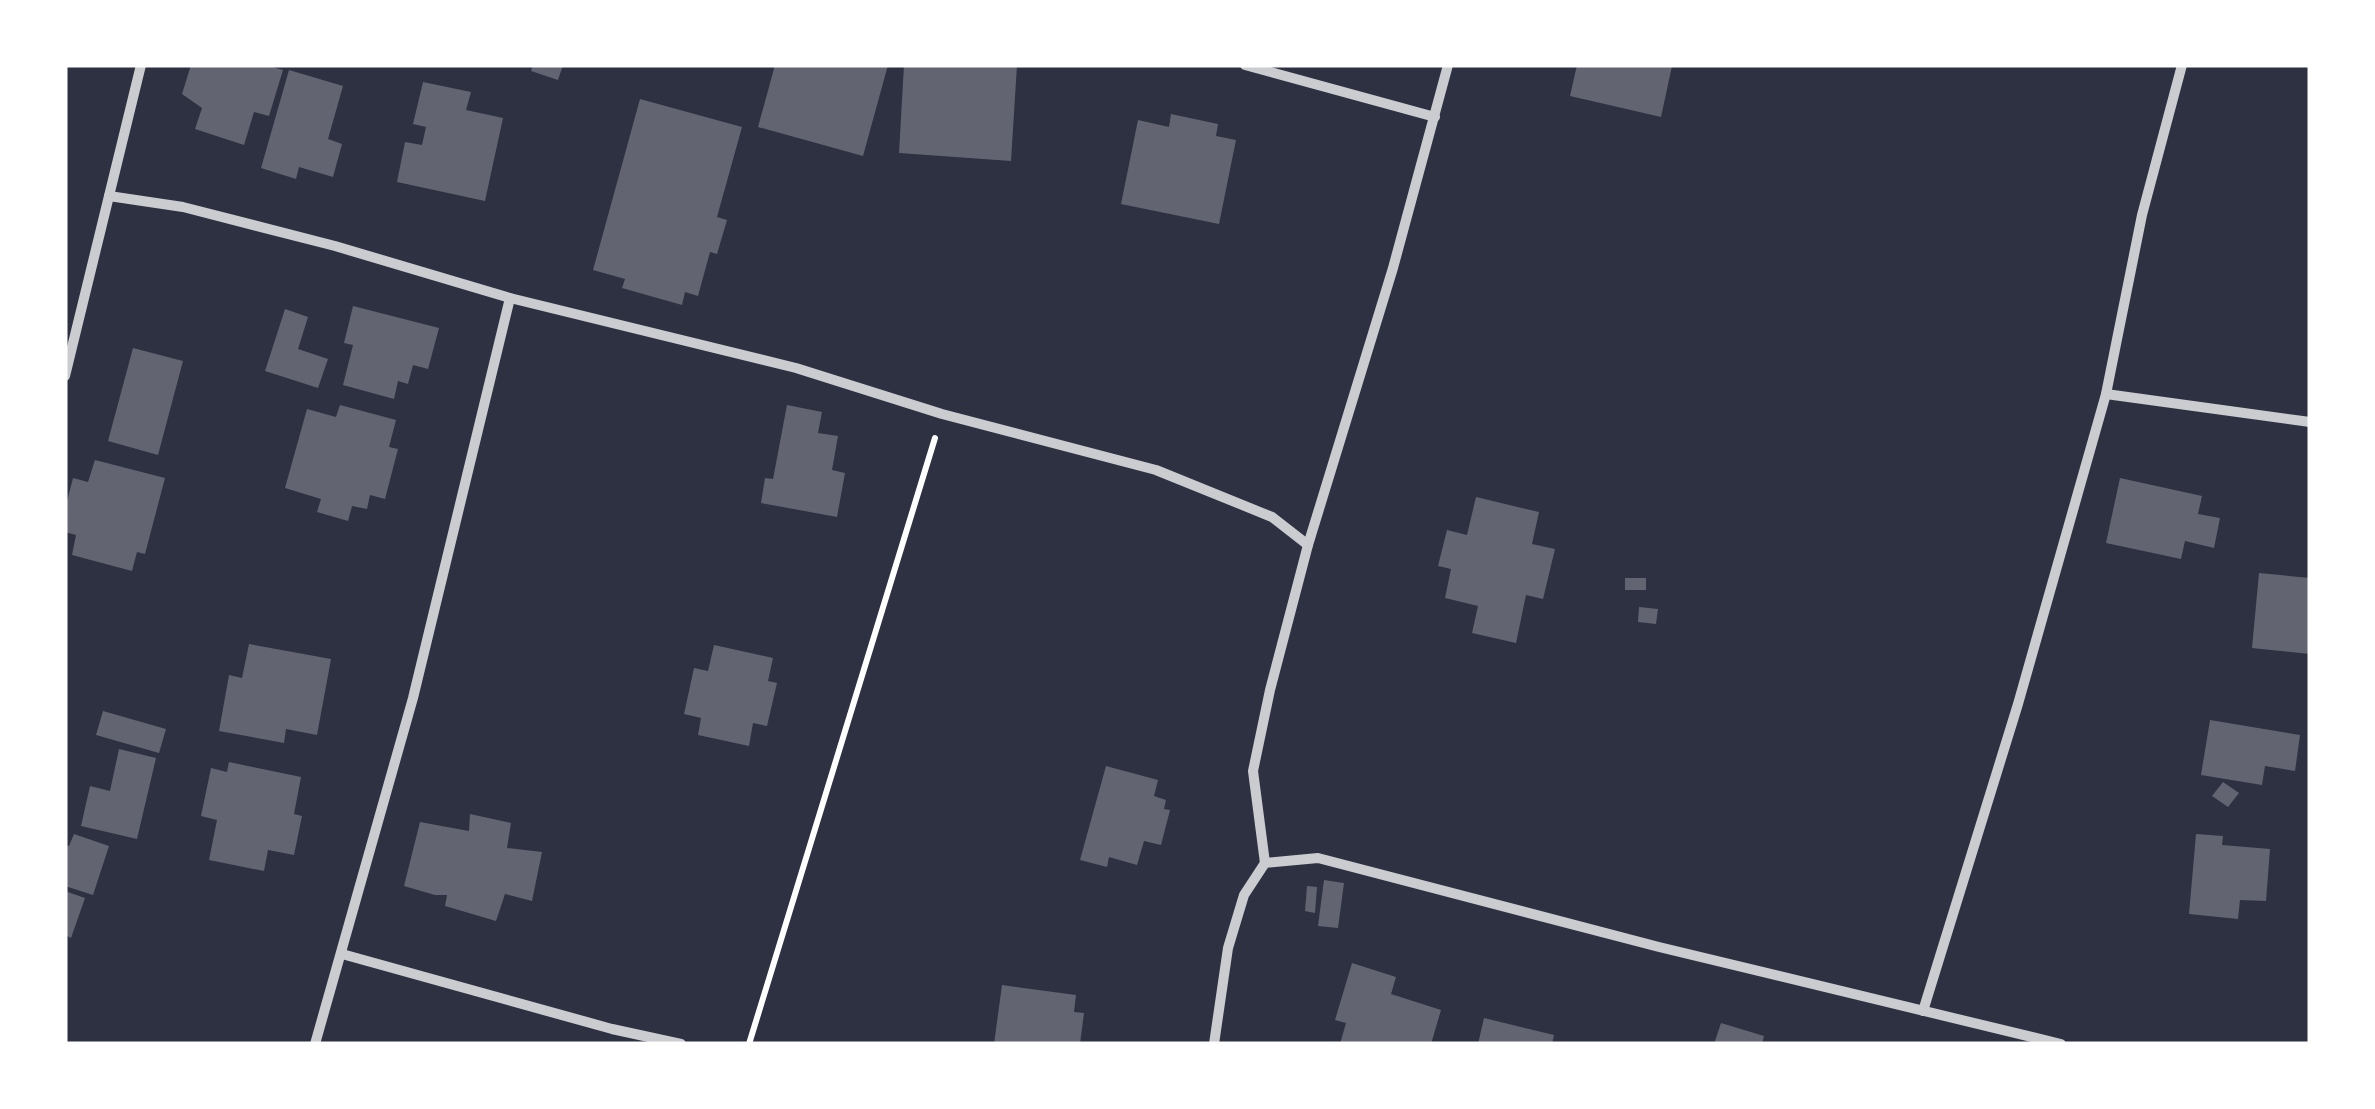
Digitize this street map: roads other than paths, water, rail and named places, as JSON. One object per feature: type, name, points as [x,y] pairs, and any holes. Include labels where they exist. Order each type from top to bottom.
[{"type":"street","points":[[66,370],[141,65]]},
{"type":"street","points":[[1244,65],[1435,117]]},
{"type":"street","points":[[1214,1044],[1228,948],[1244,895],[1265,863],[1253,771],[1270,690],[1308,546],[1394,268],[1448,65]]},
{"type":"street","points":[[1923,1011],[2018,704],[2106,394],[2142,214],[2182,65]]},
{"type":"street","points":[[109,196],[183,207],[334,246],[510,298],[796,368],[942,414],[1156,470],[1272,517],[1308,546]]},
{"type":"street","points":[[315,1044],[413,698],[510,298]]},
{"type":"street","points":[[2106,394],[2310,422]]},
{"type":"street","points":[[1265,863],[1318,858],[1641,943],[2062,1044]]},
{"type":"street","points":[[342,954],[612,1029],[681,1044]]}]
